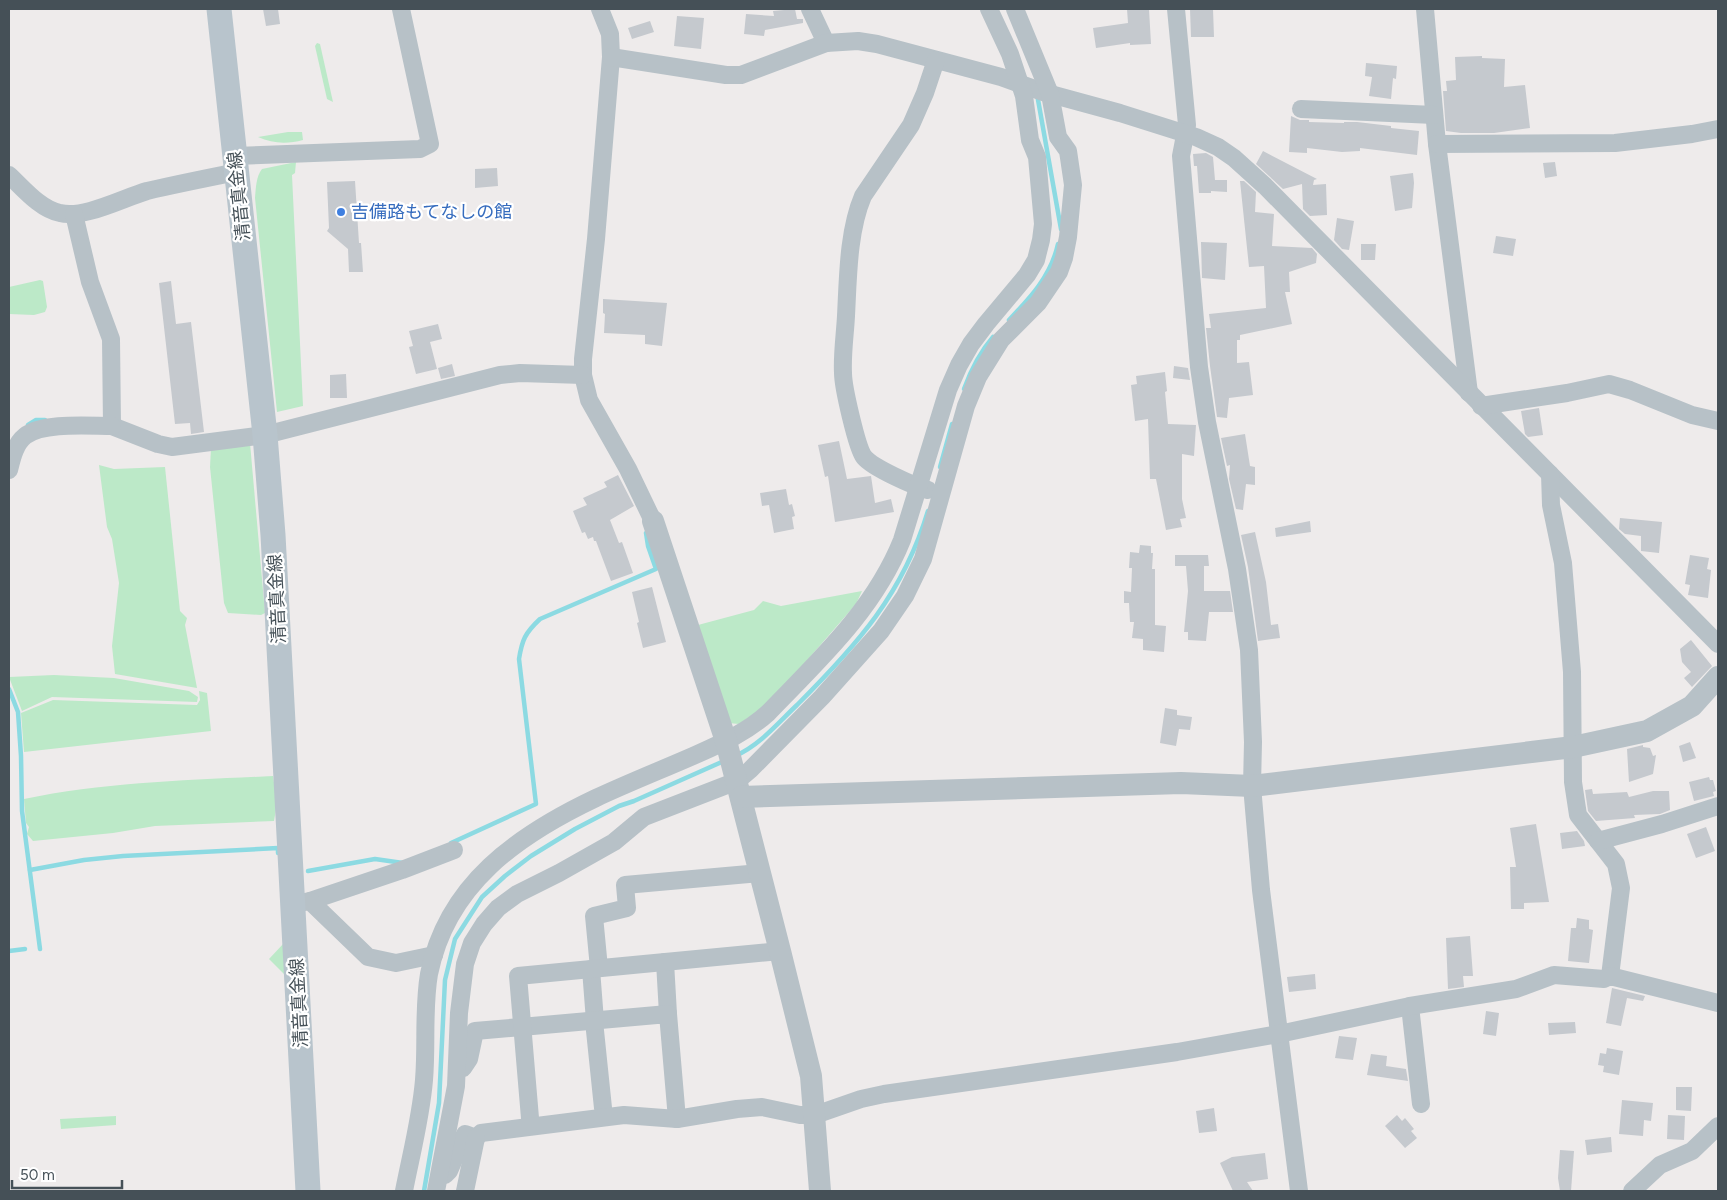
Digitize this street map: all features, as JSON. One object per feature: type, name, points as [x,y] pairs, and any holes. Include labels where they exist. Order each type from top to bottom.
[{"type":"main road","name":"清音真金線","points":[[219,9],[265,435],[302,903],[308,1191]]},
{"type":"street","points":[[9,175],[46,208],[57,213],[74,214],[236,164],[420,149],[430,144],[401,9]]},
{"type":"street","points":[[600,9],[610,34],[611,57],[596,239],[582,359],[582,375],[589,400],[628,469],[653,521],[733,768],[811,1076],[820,1191]]},
{"type":"street","points":[[810,9],[826,43]]},
{"type":"street","points":[[437,1187],[456,1086],[459,1013],[466,964],[472,943],[484,924],[498,908],[517,894],[560,873],[614,842],[644,817],[733,768],[754,726],[768,714],[862,612],[883,581],[931,491],[978,377],[1001,340],[1038,303],[1059,272],[1064,258],[1073,185],[1068,151],[1058,137],[1035,89],[1007,46],[989,9]]},
{"type":"street","points":[[1015,9],[1035,89]]},
{"type":"street","points":[[1176,9],[1187,125],[1181,156],[1199,367],[1207,422],[1237,569],[1250,650],[1254,742],[1252,786],[1261,890],[1299,1191]]},
{"type":"street","points":[[1425,9],[1437,144],[1475,400]]},
{"type":"street","points":[[611,57],[726,75],[741,75],[826,43],[858,41],[877,44],[1002,77],[1035,89],[1186,133],[1218,147],[1246,169],[1718,644]]},
{"type":"street","points":[[931,491],[879,468],[866,459],[856,439],[842,374],[849,276],[858,209],[863,196],[911,125],[936,60]]},
{"type":"street","points":[[733,768],[750,770],[822,697],[881,631],[895,612],[923,559],[931,491],[948,390],[971,344],[1027,275],[1036,260],[1041,240],[1043,224],[1037,157],[1030,140],[1024,96],[1035,89]]},
{"type":"street","points":[[1301,109],[1434,115]]},
{"type":"street","points":[[1437,144],[1615,143],[1718,129]]},
{"type":"street","points":[[74,214],[90,282],[111,339],[112,422]]},
{"type":"street","points":[[9,470],[17,446],[24,437],[35,429],[112,422],[158,444],[172,447],[265,435],[500,375],[520,373],[582,375]]},
{"type":"street","points":[[1475,400],[1567,393],[1609,384],[1630,390],[1692,415],[1718,421]]},
{"type":"street","points":[[1550,474],[1551,505],[1563,562],[1572,672],[1573,782],[1578,815],[1616,864],[1621,888],[1610,976]]},
{"type":"street","points":[[404,1191],[420,1111],[424,1080],[426,1004],[429,976],[434,955],[447,921],[464,894],[479,876],[521,841],[560,816],[598,797],[733,768],[1252,786],[1573,747],[1647,731],[1692,706],[1718,676]]},
{"type":"street","points":[[1598,840],[1662,824],[1718,806]]},
{"type":"street","points":[[302,903],[402,870],[454,850]]},
{"type":"street","points":[[603,1108],[594,1021],[594,916],[626,908],[625,885],[760,873]]},
{"type":"street","points":[[302,903],[368,958],[396,964],[434,955]]},
{"type":"street","points":[[530,1118],[518,976],[780,951]]},
{"type":"street","points":[[665,962],[677,1115]]},
{"type":"street","points":[[437,1187],[449,1171],[465,1134],[473,1137],[481,1133],[624,1115],[677,1115],[762,1107],[800,1115],[815,1115],[861,1099],[893,1092],[1177,1052],[1279,1034],[1410,1006],[1516,989],[1554,975],[1604,979],[1610,976],[1718,1003]]},
{"type":"street","points":[[1410,1006],[1421,1104]]},
{"type":"street","points":[[457,1069],[463,1068],[469,1059],[475,1032],[668,1014]]},
{"type":"street","points":[[1632,1191],[1660,1165],[1692,1151],[1718,1126]]},
{"type":"street","points":[[465,1191],[473,1137]]},
{"type":"green space","points":[[317,43],[320,44],[333,102],[327,99],[315,46]]},
{"type":"green space","points":[[288,132],[302,132],[303,140],[281,143],[258,137]]},
{"type":"green space","points":[[296,162],[295,173],[292,175],[303,406],[277,412],[255,198],[257,179],[262,169]]},
{"type":"green space","points":[[40,280],[43,281],[47,307],[45,312],[34,315],[9,314],[9,287]]},
{"type":"green space","points":[[250,443],[265,613],[261,615],[228,613],[224,603],[210,467],[211,448]]},
{"type":"green space","points":[[99,465],[114,469],[165,467],[180,611],[187,618],[185,625],[197,688],[115,674],[112,646],[119,583],[112,539],[107,527]]},
{"type":"green space","points":[[862,591],[856,604],[770,703],[739,724],[728,723],[698,625],[754,610],[763,601],[781,606]]},
{"type":"green space","points":[[54,675],[114,678],[189,691],[198,697],[197,702],[52,697],[22,711],[9,677]]},
{"type":"green space","points":[[199,691],[207,693],[211,731],[24,752],[21,713],[53,700],[197,705],[200,700]]},
{"type":"green space","points":[[273,776],[277,803],[274,821],[155,826],[113,833],[33,841],[27,834],[29,827],[26,823],[24,799],[117,785]]},
{"type":"green space","points":[[284,943],[288,978],[269,959]]},
{"type":"green space","points":[[116,1116],[116,1125],[61,1129],[60,1119]]},
{"type":"building","points":[[263,9],[278,9],[280,24],[266,26]]},
{"type":"building","points":[[795,9],[797,19],[803,19],[803,23],[765,30],[764,36],[744,34],[746,14],[774,16],[773,11]]},
{"type":"building","points":[[1127,9],[1149,9],[1151,44],[1130,45],[1130,43],[1096,48],[1093,28],[1128,23]]},
{"type":"building","points":[[1190,9],[1213,9],[1214,37],[1191,37]]},
{"type":"building","points":[[677,16],[704,18],[701,49],[674,46]]},
{"type":"building","points":[[650,21],[654,32],[632,39],[628,28]]},
{"type":"building","points":[[1482,56],[1482,58],[1505,59],[1504,87],[1525,85],[1530,128],[1494,133],[1446,131],[1443,91],[1447,91],[1446,81],[1456,80],[1455,57]]},
{"type":"building","points":[[1366,63],[1397,66],[1396,79],[1393,78],[1391,99],[1369,96],[1372,77],[1365,76]]},
{"type":"building","points":[[1291,116],[1300,120],[1309,120],[1309,122],[1357,122],[1419,131],[1417,155],[1360,148],[1360,151],[1342,152],[1307,148],[1307,153],[1289,152]]},
{"type":"building","points":[[1263,151],[1317,179],[1314,180],[1313,185],[1326,184],[1327,215],[1310,216],[1303,209],[1302,184],[1283,189],[1256,164]]},
{"type":"building","points":[[1206,153],[1213,157],[1215,180],[1227,180],[1227,192],[1211,191],[1211,193],[1199,193],[1197,166],[1194,166],[1193,154]]},
{"type":"building","points":[[1555,162],[1557,176],[1545,178],[1543,163]]},
{"type":"building","points":[[497,168],[498,186],[475,188],[475,169]]},
{"type":"building","points":[[1413,173],[1412,208],[1395,211],[1390,176]]},
{"type":"building","points":[[355,181],[363,272],[349,272],[348,249],[327,231],[329,228],[327,182]]},
{"type":"building","points":[[1240,181],[1244,181],[1256,192],[1255,212],[1274,214],[1272,246],[1312,248],[1317,254],[1316,263],[1289,272],[1290,292],[1285,292],[1292,324],[1240,335],[1240,340],[1237,340],[1237,363],[1249,362],[1253,395],[1229,398],[1227,418],[1217,417],[1206,328],[1211,328],[1209,314],[1266,308],[1264,266],[1249,267]]},
{"type":"building","points":[[1337,218],[1354,221],[1349,250],[1342,249],[1334,240]]},
{"type":"building","points":[[1496,236],[1516,239],[1513,256],[1493,253]]},
{"type":"building","points":[[1201,242],[1227,243],[1225,280],[1202,278]]},
{"type":"building","points":[[1361,244],[1376,244],[1375,260],[1361,260]]},
{"type":"building","points":[[171,281],[176,324],[191,322],[204,432],[191,434],[190,423],[175,424],[159,283]]},
{"type":"building","points":[[603,299],[667,303],[662,346],[645,344],[645,335],[604,333],[605,314],[603,313]]},
{"type":"building","points":[[438,324],[442,339],[430,342],[437,369],[416,374],[409,347],[413,346],[409,331]]},
{"type":"building","points":[[452,364],[455,376],[441,379],[438,368]]},
{"type":"building","points":[[1174,366],[1188,368],[1190,380],[1173,378]]},
{"type":"building","points":[[1165,372],[1168,424],[1196,425],[1194,456],[1182,454],[1182,499],[1186,518],[1180,519],[1182,527],[1166,530],[1156,479],[1150,479],[1148,419],[1135,421],[1131,385],[1137,384],[1136,376]]},
{"type":"building","points":[[346,374],[347,398],[330,398],[330,375]]},
{"type":"building","points":[[1539,408],[1543,435],[1528,437],[1525,434],[1521,411]]},
{"type":"building","points":[[1245,434],[1250,466],[1255,467],[1255,485],[1246,484],[1243,510],[1236,509],[1229,479],[1230,465],[1227,466],[1221,438]]},
{"type":"building","points":[[839,441],[847,479],[871,476],[875,503],[891,499],[894,512],[835,522],[828,476],[825,477],[818,445]]},
{"type":"building","points":[[618,475],[634,506],[610,520],[619,543],[622,542],[633,573],[611,581],[596,541],[594,541],[593,537],[588,539],[585,532],[582,533],[573,511],[587,505],[583,498],[607,487],[604,482]]},
{"type":"building","points":[[786,489],[789,505],[792,504],[795,516],[792,517],[794,529],[774,533],[769,505],[762,506],[760,493]]},
{"type":"building","points":[[1620,518],[1662,522],[1659,553],[1641,551],[1641,536],[1625,534],[1619,529]]},
{"type":"building","points":[[1310,521],[1311,532],[1276,537],[1275,528]]},
{"type":"building","points":[[1255,532],[1266,582],[1271,625],[1278,624],[1280,638],[1258,641],[1248,567],[1241,535]]},
{"type":"building","points":[[1140,545],[1151,546],[1151,553],[1153,553],[1152,569],[1155,569],[1155,625],[1166,626],[1164,652],[1143,650],[1143,639],[1132,638],[1134,622],[1130,622],[1129,603],[1124,603],[1124,591],[1131,592],[1132,568],[1129,568],[1130,552],[1139,553]]},
{"type":"building","points":[[1175,555],[1208,555],[1209,566],[1204,566],[1204,591],[1230,591],[1233,612],[1209,612],[1206,641],[1188,640],[1188,632],[1184,632],[1188,591],[1186,566],[1175,566]]},
{"type":"building","points":[[1690,555],[1709,558],[1707,569],[1711,570],[1708,598],[1688,595],[1690,585],[1685,584]]},
{"type":"building","points":[[652,587],[666,642],[643,648],[632,592]]},
{"type":"building","points":[[1691,640],[1712,666],[1692,687],[1684,678],[1691,672],[1682,662],[1680,649]]},
{"type":"building","points":[[1165,708],[1177,710],[1177,715],[1192,717],[1190,730],[1179,729],[1176,746],[1160,743]]},
{"type":"building","points":[[1690,742],[1696,758],[1683,762],[1679,746]]},
{"type":"building","points":[[1643,745],[1643,747],[1650,748],[1653,756],[1656,755],[1653,774],[1629,782],[1627,749]]},
{"type":"building","points":[[1709,777],[1710,780],[1713,780],[1716,791],[1713,792],[1714,796],[1694,801],[1689,782]]},
{"type":"building","points":[[1592,789],[1593,794],[1627,792],[1629,797],[1653,791],[1669,791],[1670,810],[1660,814],[1634,815],[1635,818],[1596,821],[1588,811],[1585,790]]},
{"type":"building","points":[[1536,824],[1549,902],[1524,903],[1524,909],[1511,909],[1510,867],[1516,867],[1510,828]]},
{"type":"building","points":[[1706,827],[1715,851],[1696,858],[1687,834]]},
{"type":"building","points":[[1577,831],[1585,846],[1562,849],[1560,833]]},
{"type":"building","points":[[1577,918],[1589,920],[1589,929],[1593,930],[1589,963],[1568,961],[1571,928],[1576,928]]},
{"type":"building","points":[[1470,936],[1473,976],[1463,976],[1464,987],[1448,989],[1446,938]]},
{"type":"building","points":[[1315,974],[1316,989],[1289,992],[1287,977]]},
{"type":"building","points":[[1612,988],[1645,996],[1643,1001],[1627,998],[1621,1026],[1606,1023]]},
{"type":"building","points":[[1486,1011],[1499,1013],[1496,1036],[1483,1034]]},
{"type":"building","points":[[1575,1022],[1576,1033],[1549,1035],[1548,1023]]},
{"type":"building","points":[[1339,1036],[1357,1038],[1353,1060],[1335,1058]]},
{"type":"building","points":[[1607,1048],[1623,1051],[1619,1075],[1603,1072],[1604,1066],[1598,1065],[1600,1053],[1606,1054]]},
{"type":"building","points":[[1371,1054],[1387,1056],[1386,1066],[1406,1069],[1408,1081],[1367,1075]]},
{"type":"building","points":[[1676,1087],[1692,1087],[1691,1111],[1676,1110]]},
{"type":"building","points":[[1622,1100],[1653,1103],[1651,1121],[1644,1120],[1643,1136],[1619,1134]]},
{"type":"building","points":[[1214,1108],[1217,1131],[1199,1133],[1196,1111]]},
{"type":"building","points":[[1397,1115],[1402,1121],[1405,1118],[1414,1129],[1411,1131],[1417,1138],[1405,1148],[1385,1126]]},
{"type":"building","points":[[1668,1115],[1685,1116],[1684,1140],[1667,1139]]},
{"type":"building","points":[[1611,1137],[1612,1152],[1587,1155],[1585,1140]]},
{"type":"building","points":[[1560,1150],[1574,1151],[1571,1191],[1560,1191],[1558,1178]]},
{"type":"building","points":[[1265,1153],[1268,1179],[1247,1182],[1253,1191],[1233,1191],[1220,1163],[1232,1157]]},
{"type":"waterway","points":[[1037,94],[1061,229]]},
{"type":"waterway","points":[[1009,320],[1039,286],[1055,256],[1058,244]]},
{"type":"waterway","points":[[964,389],[976,362],[993,337]]},
{"type":"waterway","points":[[28,425],[36,420],[45,420]]},
{"type":"waterway","points":[[940,467],[952,424]]},
{"type":"waterway","points":[[735,756],[753,746],[776,726],[819,683],[876,617],[905,568],[918,541],[928,511]]},
{"type":"waterway","points":[[451,843],[536,804],[519,659],[523,642],[531,628],[540,619],[656,569],[648,546],[646,533]]},
{"type":"waterway","points":[[9,689],[18,712],[22,811],[40,949]]},
{"type":"waterway","points":[[424,1191],[439,1103],[445,980],[455,939],[482,897],[531,856],[575,829],[619,806],[724,761]]},
{"type":"waterway","points":[[30,870],[84,860],[123,856],[278,848],[278,853]]},
{"type":"waterway","points":[[308,871],[375,859],[403,863]]},
{"type":"waterway","points":[[9,951],[25,949]]},
{"type":"place","name":"吉備路もてなしの館","points":[[341,212]]}]
